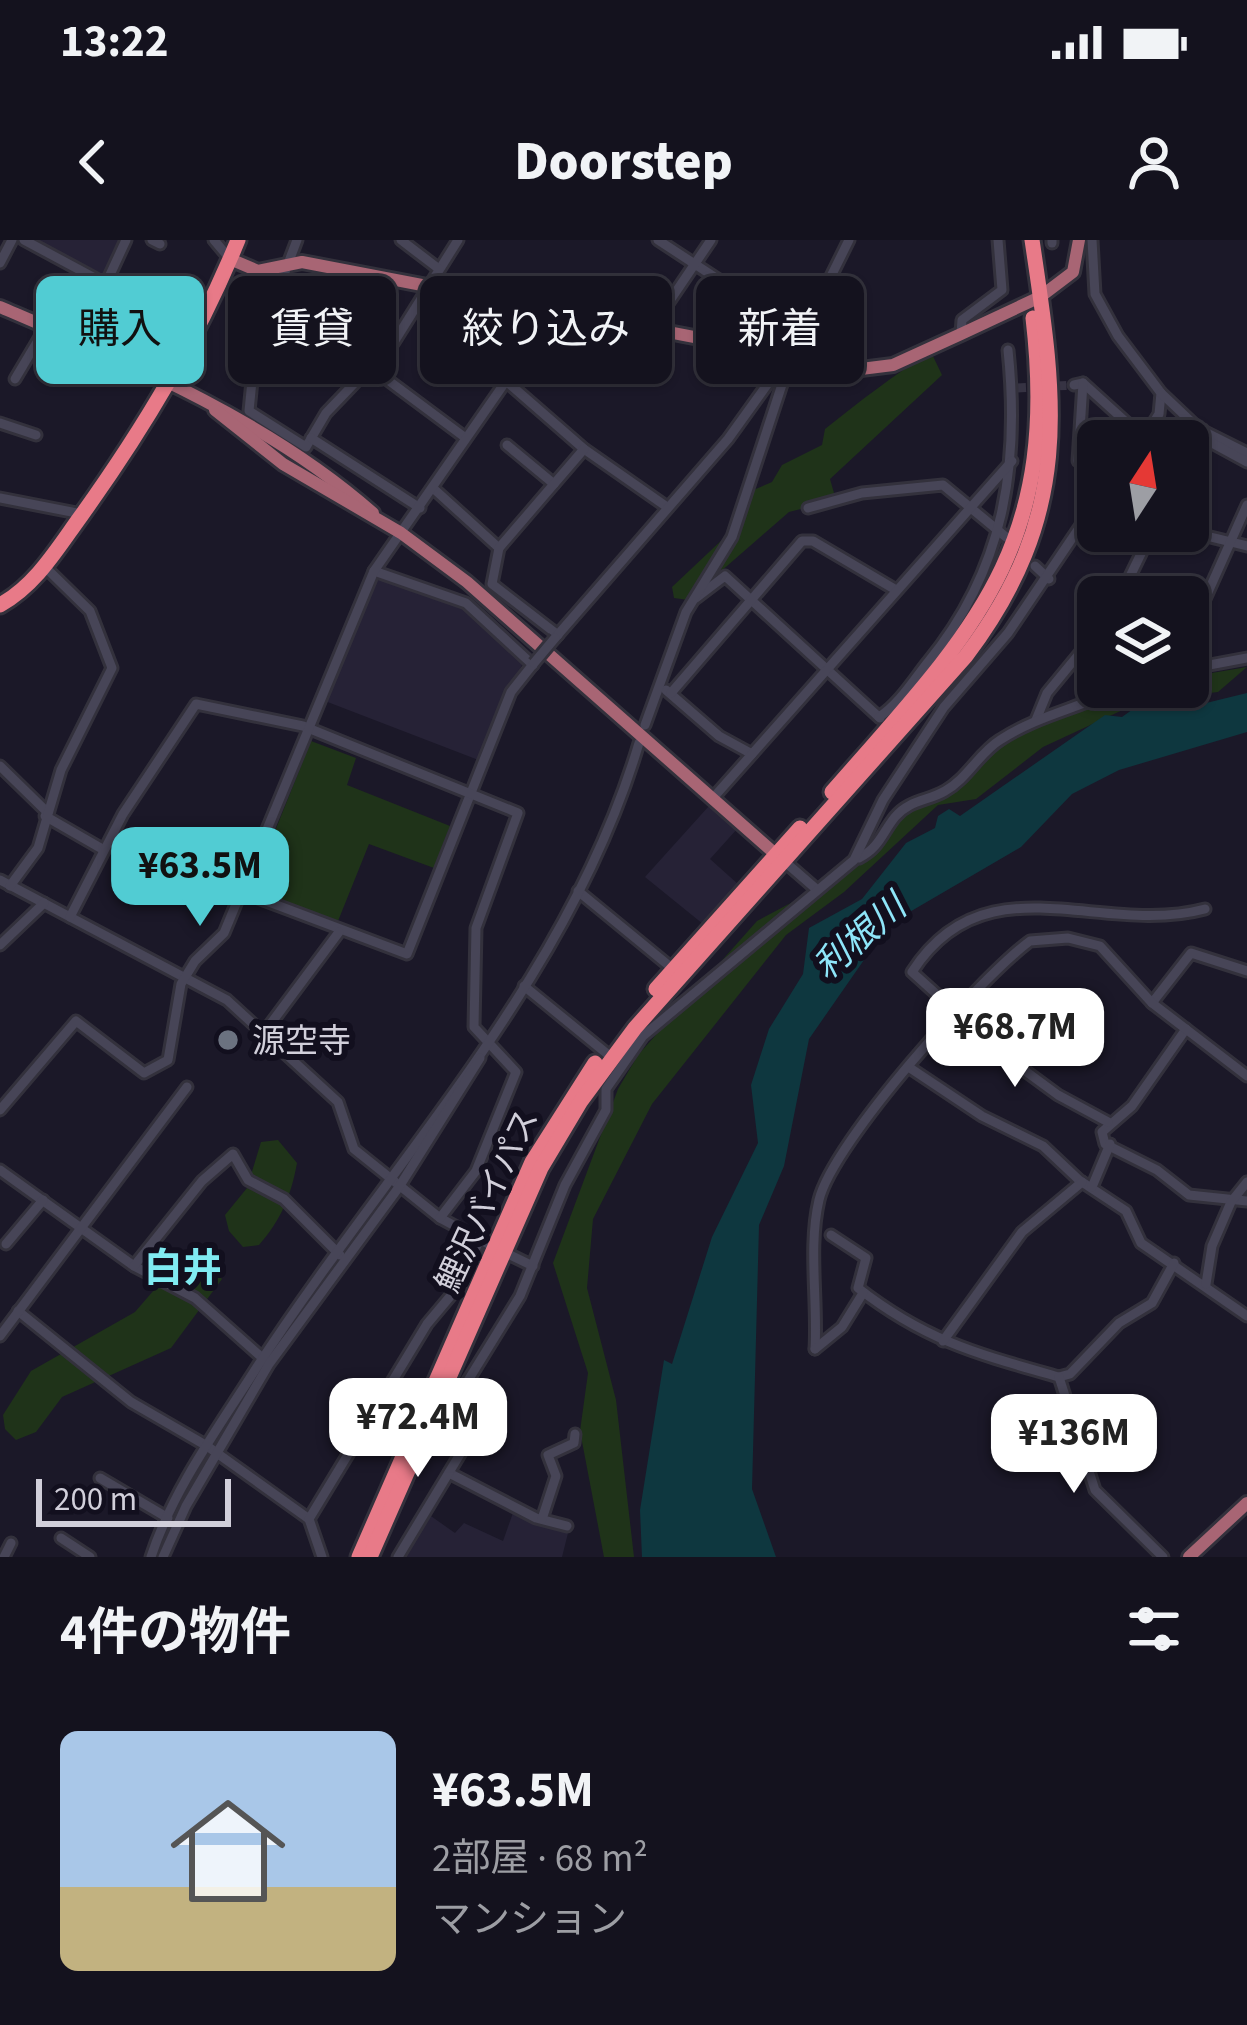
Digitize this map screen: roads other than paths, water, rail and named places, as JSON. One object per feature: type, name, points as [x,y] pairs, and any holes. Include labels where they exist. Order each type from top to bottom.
[{"type":"highway","points":[[204,317],[238,240]]},
{"type":"highway","name":"鯉沢バイパス","points":[[608,1054],[888,726],[983,634],[1022,562],[1041,509],[1054,404],[1022,240]]},
{"type":"highway","name":"鯉沢バイパス","points":[[1032,240],[1036,298]]},
{"type":"highway","points":[[0,605],[22,592],[44,566],[169,386]]},
{"type":"highway","name":"鯉沢バイパス","points":[[358,1557],[493,1246],[557,1138],[608,1054],[673,969],[780,858]]},
{"type":"highway","name":"鯉沢バイパス","points":[[370,1557],[451,1346]]},
{"type":"main road","points":[[864,367],[878,369],[1036,298],[1073,272],[1079,240]]},
{"type":"main road","points":[[230,259],[258,271],[290,262],[420,284]]},
{"type":"main road","points":[[0,307],[36,323]]},
{"type":"main road","points":[[165,384],[215,410],[284,464],[401,532],[532,635],[780,858]]},
{"type":"main road","points":[[1189,1557],[1247,1503]]},
{"type":"street","points":[[0,263],[12,240]]},
{"type":"street","points":[[24,240],[94,276]]},
{"type":"street","points":[[107,276],[126,240]]},
{"type":"street","points":[[214,240],[230,259]]},
{"type":"street","points":[[283,276],[297,240]]},
{"type":"street","points":[[401,240],[439,269]]},
{"type":"street","points":[[432,276],[458,240]]},
{"type":"street","points":[[658,240],[709,276]]},
{"type":"street","points":[[672,300],[710,240]]},
{"type":"street","points":[[832,276],[849,240]]},
{"type":"street","points":[[961,334],[962,320],[1002,290],[998,240]]},
{"type":"street","points":[[1092,240],[1095,294],[1118,336],[1188,420]]},
{"type":"street","points":[[396,337],[420,292]]},
{"type":"street","points":[[16,379],[36,344]]},
{"type":"street","points":[[692,601],[725,576],[888,726],[977,592],[1003,534],[1015,387],[1008,350]]},
{"type":"street","points":[[396,383],[464,436]]},
{"type":"street","points":[[252,384],[249,411],[306,447],[326,412],[353,384]]},
{"type":"street","points":[[0,1110],[76,1021],[144,1073],[167,1060],[184,977],[224,933],[374,571],[504,384]]},
{"type":"street","points":[[509,384],[584,449],[667,507]]},
{"type":"street","points":[[242,892],[406,954],[511,692],[728,439],[769,384]]},
{"type":"street","points":[[645,725],[692,601],[732,537],[780,384]]},
{"type":"street","points":[[1078,420],[1078,384],[1120,420]]},
{"type":"street","points":[[1156,420],[1161,393]]},
{"type":"street","points":[[0,423],[36,435]]},
{"type":"street","points":[[1209,433],[1247,453]]},
{"type":"street","points":[[311,438],[420,508]]},
{"type":"street","points":[[1209,439],[1247,462]]},
{"type":"street","points":[[507,445],[554,484]]},
{"type":"street","points":[[557,636],[492,584],[499,548],[584,449]]},
{"type":"street","points":[[713,798],[1012,461]]},
{"type":"street","points":[[808,508],[862,493],[943,485],[1003,534]]},
{"type":"street","points":[[434,489],[499,548]]},
{"type":"street","points":[[0,497],[82,514]]},
{"type":"street","points":[[1209,590],[1247,505]]},
{"type":"street","points":[[854,860],[883,800],[944,707],[1048,579],[1077,533]]},
{"type":"street","points":[[1209,537],[1247,546]]},
{"type":"street","points":[[670,693],[802,541],[813,541],[896,590]]},
{"type":"street","points":[[44,566],[90,611],[112,668],[46,813],[38,848],[5,883],[227,1000],[338,1102],[354,1149],[440,1218],[533,1267]]},
{"type":"street","points":[[1035,566],[1048,579]]},
{"type":"street","points":[[374,571],[466,603],[534,664]]},
{"type":"street","points":[[1036,720],[1047,693],[1077,657]]},
{"type":"street","points":[[1209,665],[1247,658]]},
{"type":"street","points":[[659,685],[719,736],[752,754]]},
{"type":"street","points":[[70,917],[104,850],[196,704],[308,730],[518,813],[476,928],[473,1027],[485,1050],[514,1066],[514,1081],[476,1171],[440,1218]]},
{"type":"street","points":[[398,1557],[477,1426],[454,1405],[533,1267],[565,1184],[606,1110],[606,1088],[644,1036],[815,889],[885,838],[895,817],[911,804],[945,791],[988,749],[1036,720],[1082,708]]},
{"type":"street","points":[[151,1557],[168,1518],[266,1362],[395,1184],[524,986],[621,804],[639,743]]},
{"type":"street","points":[[0,766],[46,813],[104,850]]},
{"type":"street","points":[[780,858],[815,889]]},
{"type":"street","points":[[578,891],[673,969]]},
{"type":"street","points":[[0,945],[44,903]]},
{"type":"street","points":[[1108,1122],[1058,1095],[912,972],[942,941],[987,910],[1032,906],[1141,916],[1205,909]]},
{"type":"street","points":[[263,1034],[339,932]]},
{"type":"street","points":[[862,1293],[842,1328],[815,1349],[819,1198],[843,1153],[910,1068],[1019,949],[1051,938],[1100,946],[1152,1003],[1247,1076]]},
{"type":"street","points":[[1152,1003],[1191,953],[1247,971]]},
{"type":"street","points":[[524,986],[608,1054]]},
{"type":"street","points":[[1186,1029],[1132,1106],[1108,1122],[1102,1132],[1110,1144],[1189,1195],[1247,1201]]},
{"type":"street","points":[[910,1068],[982,1116],[1043,1146],[1126,1211],[1141,1243],[1247,1316]]},
{"type":"street","points":[[0,1336],[187,1087]]},
{"type":"street","points":[[943,1342],[1022,1232],[1087,1185],[1110,1144]]},
{"type":"street","points":[[134,1266],[202,1181],[233,1154],[248,1180],[284,1199],[341,1255]]},
{"type":"street","points":[[0,1170],[134,1266],[195,1298],[266,1362]]},
{"type":"street","points":[[1206,1284],[1212,1246],[1234,1197],[1247,1182]]},
{"type":"street","points":[[6,1244],[43,1201]]},
{"type":"street","points":[[831,1235],[866,1258],[856,1282],[862,1293],[911,1328],[1059,1377],[1070,1374],[1119,1323],[1152,1303],[1174,1263]]},
{"type":"street","points":[[309,1520],[427,1333],[493,1246]]},
{"type":"street","points":[[18,1312],[131,1402],[211,1449],[309,1520],[322,1557]]},
{"type":"street","points":[[451,1346],[480,1363]]},
{"type":"street","points":[[1059,1377],[1095,1490],[1163,1557]]},
{"type":"street","points":[[542,1519],[556,1475],[548,1455],[574,1443],[574,1434]]},
{"type":"street","points":[[164,1557],[211,1449]]},
{"type":"street","points":[[449,1473],[542,1519],[567,1526]]},
{"type":"street","points":[[100,1478],[168,1518]]},
{"type":"street","points":[[61,1538],[90,1557]]},
{"type":"street","points":[[4,1557],[11,1543]]},
{"type":"water","name":"利根川","points":[[1247,693],[1247,732],[1119,770],[1072,794],[1021,847],[889,924],[809,1039],[784,1166],[759,1225],[752,1489],[776,1557],[642,1557],[640,1510],[664,1360],[672,1364],[712,1237],[758,1143],[751,1085],[769,1029],[803,974],[809,928],[862,899],[906,843],[935,828],[938,816],[949,809],[960,816],[1105,715],[1122,717],[1135,708],[1209,708],[1209,702]]},
{"type":"waterway","points":[[344,1251],[389,1193]]},
{"type":"waterway","points":[[214,1446],[250,1388]]},
{"type":"waterway","points":[[156,1557],[209,1454]]},
{"type":"tunnel","points":[[1017,388],[1074,385]]},
{"type":"place","name":"源空寺","points":[[228,1040]]},
{"type":"district","name":"白井","points":[[183,1267]]}]
